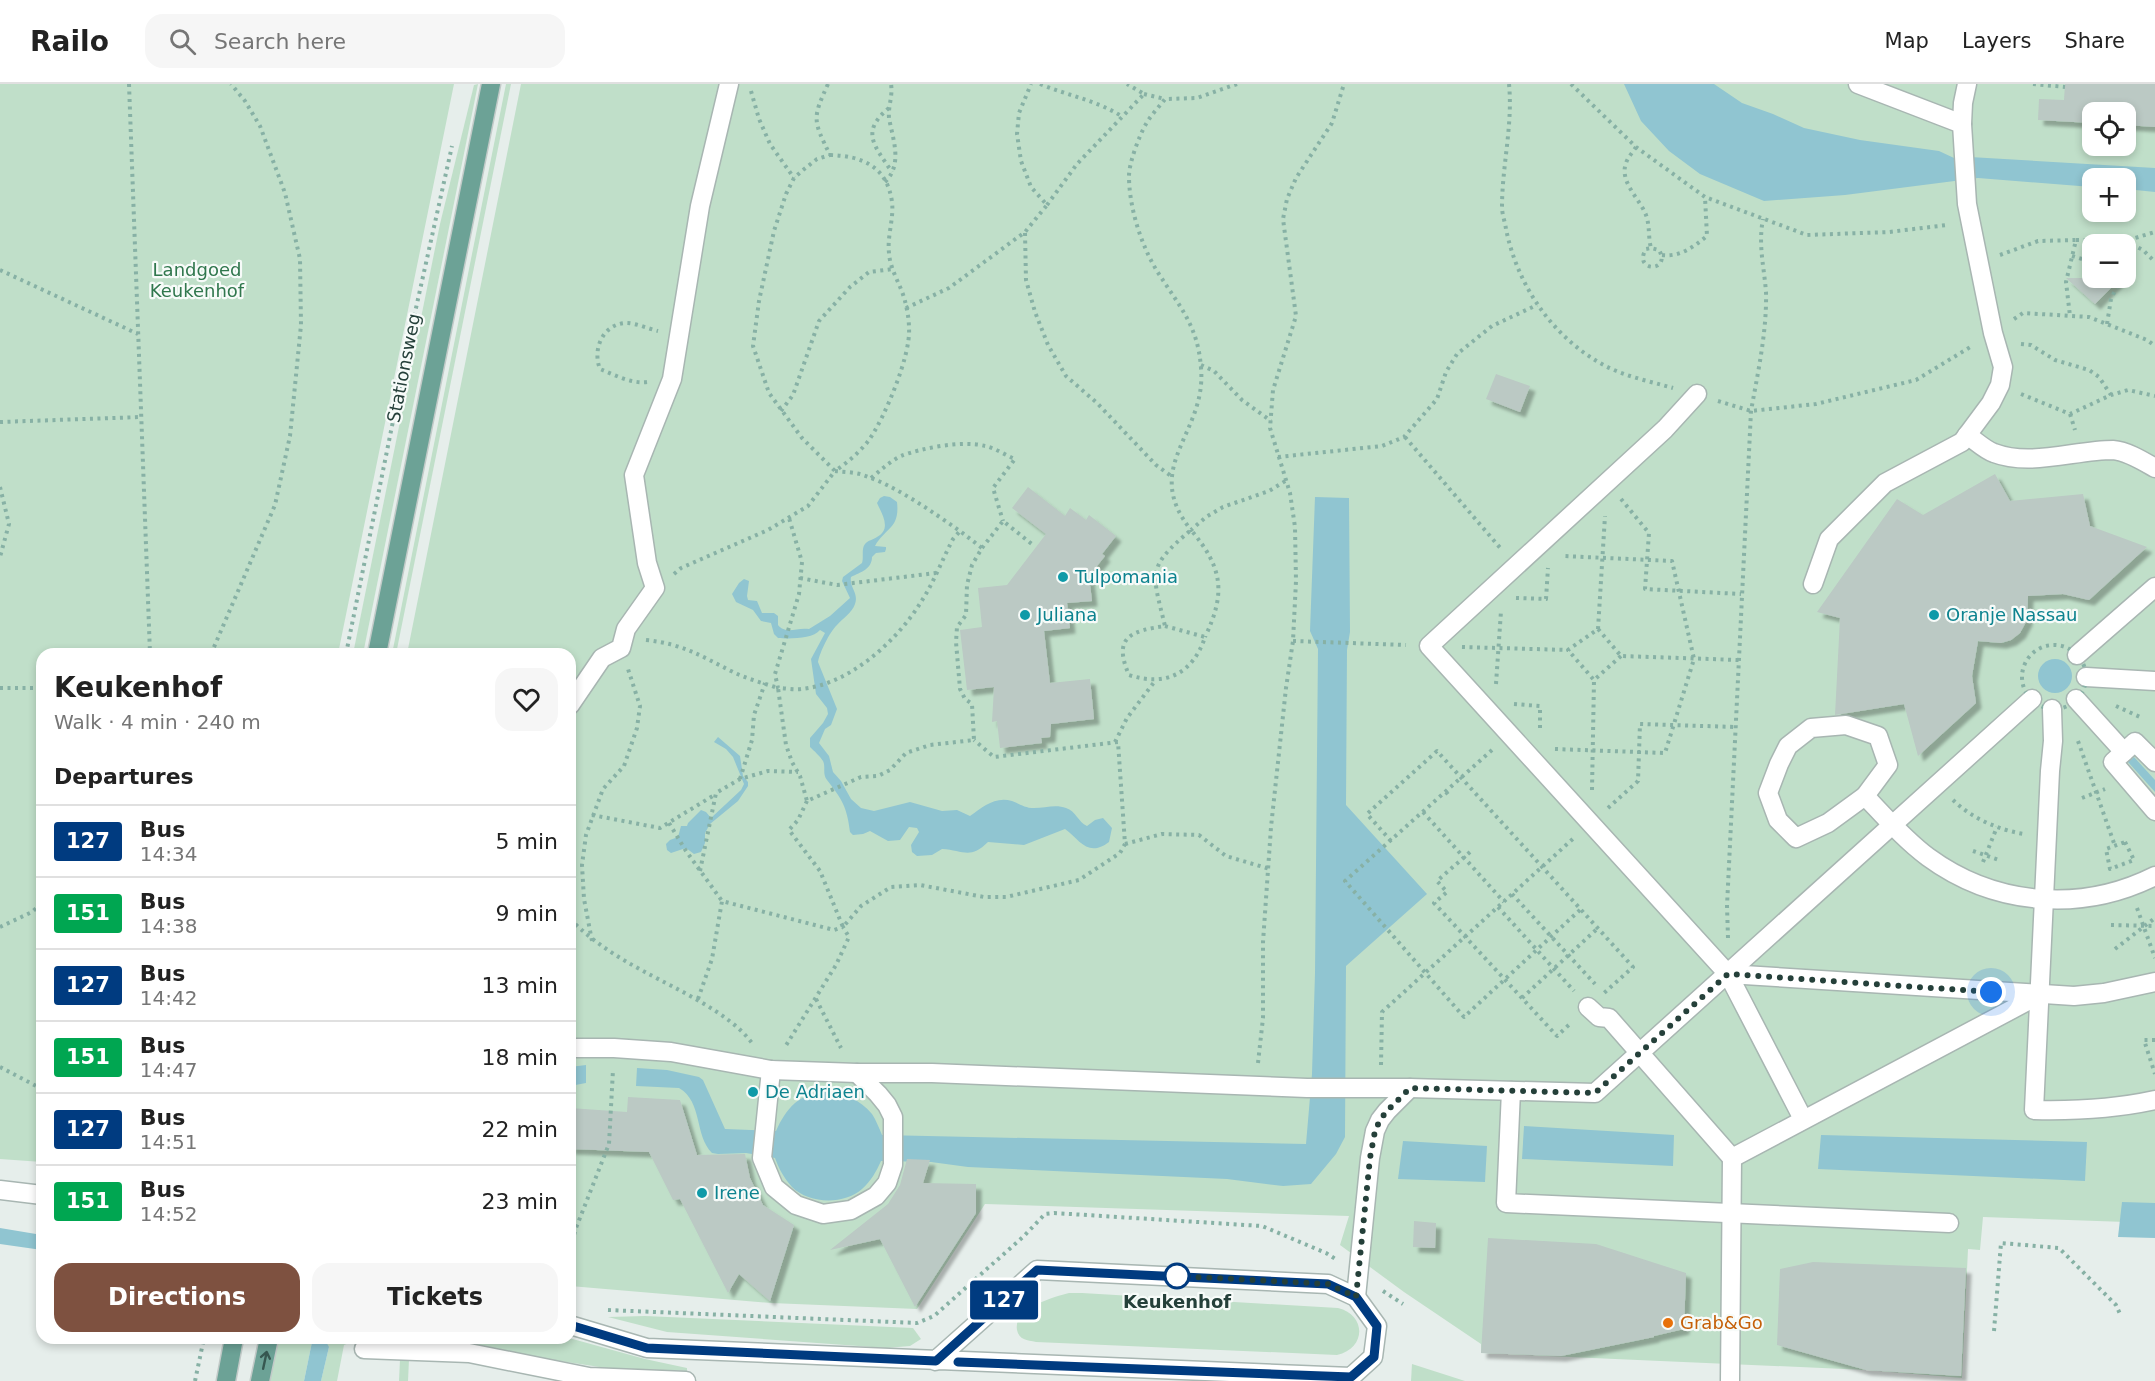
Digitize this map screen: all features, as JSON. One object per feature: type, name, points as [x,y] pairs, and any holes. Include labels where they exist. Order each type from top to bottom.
[{"type":"main road","name":"Stationsweg","points":[[378,648],[492,84]]},
{"type":"main road","points":[[226,1381],[233,1344]]},
{"type":"main road","points":[[260,1381],[268,1344]]},
{"type":"street","points":[[576,696],[602,658],[621,648],[626,629],[655,588],[647,563],[634,475],[672,379],[700,206],[729,84]]},
{"type":"street","points":[[1858,84],[1963,129]]},
{"type":"street","points":[[1813,584],[1829,539],[1885,483],[1962,442],[1991,403],[2000,385],[2003,367],[1969,213],[1963,129],[1963,104],[1967,84]]},
{"type":"street","points":[[1697,394],[1665,429],[1429,646],[1728,974],[1803,1119]]},
{"type":"street","points":[[1967,435],[1992,453],[2010,458],[2115,450],[2141,459],[2155,468]]},
{"type":"street","points":[[2077,655],[2155,587]]},
{"type":"street","points":[[2155,681],[2075,699],[2053,741],[2034,1110],[2103,1109],[2155,1100]]},
{"type":"street","points":[[576,1048],[671,1052],[771,1070],[932,1073],[1307,1088],[1595,1093],[2032,699]]},
{"type":"street","points":[[2075,699],[2124,752]]},
{"type":"street","points":[[1846,725],[1878,736],[1888,765],[1865,796],[1828,823],[1796,838],[1778,820],[1768,793],[1788,746],[1810,728],[1846,725]]},
{"type":"street","points":[[2155,762],[2135,742],[2113,762],[2155,811]]},
{"type":"street","points":[[1865,796],[1926,855],[1944,868],[1975,884],[2004,894],[2044,900],[2086,898],[2130,887],[2155,876]]},
{"type":"street","points":[[1728,974],[2074,996],[2104,993],[2155,982]]},
{"type":"street","points":[[1732,1158],[2039,995]]},
{"type":"street","points":[[1588,1007],[1599,1017],[1609,1018],[1732,1158],[1730,1381]]},
{"type":"street","points":[[771,1070],[762,1158],[774,1187],[796,1205],[823,1214],[851,1210],[876,1196],[887,1183],[893,1165],[893,1117],[887,1105],[857,1073]]},
{"type":"street","points":[[1356,1297],[1370,1158],[1375,1131],[1387,1111],[1410,1088]]},
{"type":"street","points":[[1511,1091],[1506,1203],[1949,1223]]},
{"type":"street","points":[[0,1190],[36,1194]]},
{"type":"street","points":[[576,1327],[647,1348],[936,1361],[1351,1377],[1374,1357],[1377,1326],[1356,1297],[1328,1284],[1037,1270],[936,1361]]},
{"type":"street","points":[[364,1349],[469,1353],[589,1377],[686,1381]]},
{"type":"path","points":[[129,84],[150,648]]},
{"type":"path","points":[[214,648],[275,505],[290,436],[301,325],[300,259],[285,194],[260,126],[245,101],[231,84]]},
{"type":"path","points":[[748,84],[770,144],[794,178]]},
{"type":"path","points":[[828,84],[817,108],[816,126],[830,154]]},
{"type":"path","points":[[885,182],[892,173],[896,148],[889,116],[893,93],[891,84]]},
{"type":"path","points":[[1031,84],[1019,112],[1017,134],[1021,161],[1031,187],[1047,205]]},
{"type":"path","points":[[1040,84],[1062,93],[1093,101],[1123,117]]},
{"type":"path","points":[[1127,84],[1144,94],[1166,99],[1197,98],[1237,84]]},
{"type":"path","points":[[1256,1086],[1263,1018],[1263,942],[1270,869],[1271,827],[1293,641],[1296,581],[1295,527],[1287,480],[1270,428],[1273,390],[1296,316],[1283,219],[1287,199],[1301,169],[1332,123],[1344,84]]},
{"type":"path","points":[[1509,84],[1511,102],[1502,209],[1510,251],[1538,305],[1569,341],[1601,363],[1636,378],[1751,411],[1816,404],[1916,380],[1995,339],[2023,313],[2089,317],[2147,340],[2155,346]]},
{"type":"path","points":[[1571,84],[1636,147],[1705,197],[1808,235],[1889,232],[1969,213]]},
{"type":"path","points":[[2032,84],[2065,87]]},
{"type":"path","points":[[906,308],[949,288],[1025,232],[1077,164],[1144,94]]},
{"type":"path","points":[[1166,99],[1146,124],[1137,145],[1129,174],[1131,199],[1140,233],[1156,269],[1193,326],[1203,387],[1194,420],[1179,449],[1171,476],[1171,490],[1177,508],[1204,546],[1215,569],[1220,589],[1216,614],[1201,649],[1188,666],[1166,680],[1145,680],[1129,675],[1124,663],[1125,642],[1131,634],[1165,626],[1205,637]]},
{"type":"path","points":[[890,107],[877,118],[872,130],[875,145],[892,173]]},
{"type":"path","name":"Stationsweg","points":[[347,648],[414,317],[454,137]]},
{"type":"path","points":[[1636,147],[1624,165],[1627,182],[1645,212],[1650,231],[1651,248]]},
{"type":"path","points":[[655,588],[681,568],[768,530],[808,506],[835,471],[855,456],[881,419],[907,351],[909,329],[906,308],[888,252],[892,202],[885,182],[877,169],[864,159],[830,154],[817,159],[794,178],[786,194],[774,231],[759,301],[753,346],[768,393],[802,438],[835,471],[862,474],[871,478],[932,512],[982,548]]},
{"type":"path","points":[[1662,255],[1679,255],[1690,250],[1707,236],[1705,197]]},
{"type":"path","points":[[1728,974],[1727,906],[1751,411],[1763,334],[1766,292],[1760,255],[1763,219]]},
{"type":"path","points":[[1025,232],[1026,280],[1035,312],[1048,345],[1066,376],[1097,403],[1156,465],[1171,476]]},
{"type":"path","points":[[2136,238],[2155,232]]},
{"type":"path","points":[[2070,316],[2066,282],[2076,240]]},
{"type":"path","points":[[1980,266],[2003,253],[2038,241],[2082,240]]},
{"type":"path","points":[[2136,246],[2155,262]]},
{"type":"path","points":[[1651,248],[1659,250],[1662,255],[1662,261],[1658,266],[1647,266],[1643,261],[1646,249],[1651,248]]},
{"type":"path","points":[[2072,256],[2082,259]]},
{"type":"path","points":[[782,411],[793,395],[819,321],[850,287],[869,272],[892,269]]},
{"type":"path","points":[[0,270],[138,334]]},
{"type":"path","points":[[2107,324],[2111,299],[2116,288]]},
{"type":"path","points":[[1278,457],[1382,446],[1404,437],[1437,399],[1446,372],[1457,354],[1492,326],[1538,305]]},
{"type":"path","points":[[672,379],[641,382],[620,378],[600,369],[596,359],[599,341],[611,327],[627,323],[659,332],[679,334]]},
{"type":"path","points":[[1995,339],[2031,345],[2055,360],[2089,370],[2098,377],[2111,395]]},
{"type":"path","points":[[1201,365],[1214,370],[1242,400],[1270,421]]},
{"type":"path","points":[[2000,385],[2070,414],[2111,395],[2128,390],[2155,396]]},
{"type":"path","points":[[0,422],[141,417]]},
{"type":"path","points":[[1404,437],[1522,560],[1603,557],[1672,561],[1694,659],[1665,753],[1550,748]]},
{"type":"path","points":[[871,478],[886,465],[903,456],[949,446],[984,445],[1015,459],[993,488],[1003,521],[1033,545]]},
{"type":"path","points":[[1165,626],[1155,576],[1159,561],[1172,546],[1206,517],[1223,507],[1269,490],[1287,480]]},
{"type":"path","points":[[1607,482],[1649,532],[1645,589],[1741,594]]},
{"type":"path","points":[[1607,482],[1598,629],[1621,656]]},
{"type":"path","points":[[0,487],[9,524],[0,556]]},
{"type":"path","points":[[789,518],[802,562],[799,594],[774,674],[786,745],[807,801]]},
{"type":"path","points":[[1003,521],[972,565],[967,585],[966,615],[957,627],[960,689],[965,699],[972,704],[974,740],[994,757],[1115,742]]},
{"type":"path","points":[[592,940],[584,899],[582,865],[586,835],[603,789],[624,766],[637,728],[640,706],[621,648],[644,640],[669,642],[700,654],[735,673],[778,688],[798,690],[812,688],[860,667],[897,635],[922,601],[953,539],[960,531]]},
{"type":"path","points":[[800,578],[837,585],[936,573]]},
{"type":"path","points":[[1496,692],[1501,608]]},
{"type":"path","points":[[1591,824],[1594,680],[1568,650],[1598,629]]},
{"type":"path","points":[[1293,641],[1355,643]]},
{"type":"path","points":[[2061,645],[2077,655],[2084,665],[2075,699],[2042,706],[2032,699],[2023,683],[2022,672],[2025,662],[2032,654],[2040,648],[2061,645]]},
{"type":"path","points":[[1594,680],[1621,656],[1739,660]]},
{"type":"path","points":[[1115,742],[1127,717],[1155,680]]},
{"type":"path","points":[[740,779],[752,740],[754,715],[765,683]]},
{"type":"path","points":[[0,688],[36,688]]},
{"type":"path","points":[[1507,704],[1540,706],[1540,737]]},
{"type":"path","points":[[2113,704],[2145,719]]},
{"type":"path","points":[[1381,1089],[1382,1012],[1638,781],[1640,723],[1736,727]]},
{"type":"path","points":[[1509,734],[1346,881],[1464,1017],[1581,909]]},
{"type":"path","points":[[2076,738],[2115,846]]},
{"type":"path","points":[[576,925],[592,940],[644,972],[698,999],[746,1034],[771,1070],[836,964],[849,937],[820,871],[789,830],[798,820],[807,801],[861,777],[878,776],[890,770],[906,753],[922,747],[974,740]]},
{"type":"path","points":[[669,823],[723,902],[834,930],[843,927],[861,906],[891,887],[920,885],[984,897],[1006,897],[1079,880],[1120,853],[1125,844],[1118,742],[1115,742]]},
{"type":"path","points":[[1391,841],[1367,814],[1437,751],[1633,967],[1603,994]]},
{"type":"path","points":[[592,815],[660,828],[740,779],[768,771],[798,772]]},
{"type":"path","points":[[1938,785],[1958,805],[1997,827],[2014,832],[2047,835]]},
{"type":"path","points":[[2082,798],[2111,786]]},
{"type":"path","points":[[1446,792],[1450,796]]},
{"type":"path","points":[[700,871],[716,793]]},
{"type":"path","points":[[1423,812],[1504,902]]},
{"type":"path","points":[[1975,884],[1997,827]]},
{"type":"path","points":[[1125,844],[1162,834],[1199,835],[1226,856],[1270,869]]},
{"type":"path","points":[[2125,842],[2134,860],[2110,869],[2106,849],[2115,846],[2125,842]]},
{"type":"path","points":[[1973,851],[1999,860]]},
{"type":"path","points":[[1470,852],[1437,881],[1447,892],[1434,903],[1557,1036],[1588,1007],[1498,907]]},
{"type":"path","points":[[1522,876],[1526,881]]},
{"type":"path","points":[[2130,887],[2155,958]]},
{"type":"path","points":[[1512,894],[1603,994],[1609,1018]]},
{"type":"path","points":[[698,999],[712,958],[723,902]]},
{"type":"path","points":[[0,927],[36,908]]},
{"type":"path","points":[[2115,949],[2155,918]]},
{"type":"path","points":[[2111,925],[2155,926]]},
{"type":"path","points":[[1522,998],[1598,928]]},
{"type":"path","points":[[815,998],[834,1037],[857,1073]]},
{"type":"path","points":[[2155,1040],[2144,1040],[2155,1072]]},
{"type":"path","points":[[576,1228],[609,1144],[614,1048]]},
{"type":"path","points":[[0,1067],[36,1086]]},
{"type":"path","points":[[1994,1331],[2001,1244],[2059,1248],[2116,1305],[2120,1314]]},
{"type":"path","points":[[195,1381],[203,1344]]},
{"type":"green space","name":"Landgoed Keukenhof","points":[[0,84],[454,84],[339,648],[36,648],[36,1162],[0,1159]]},
{"type":"green space","points":[[478,84],[364,648],[354,648],[440,224],[474,85]]},
{"type":"green space","points":[[506,84],[511,84],[397,648],[393,648]]},
{"type":"green space","points":[[521,84],[2155,84],[2155,1223],[1983,1217],[1980,1250],[1968,1249],[1962,1378],[1866,1370],[1481,1353],[1481,1344],[1340,1245],[1349,1216],[985,1204],[917,1309],[771,1303],[576,1287],[576,648],[408,648]]},
{"type":"green space","points":[[1069,1293],[1338,1308],[1354,1317],[1358,1324],[1358,1339],[1347,1352],[1337,1355],[1036,1342],[1020,1336],[1017,1322],[1021,1316],[1036,1305]]},
{"type":"green space","points":[[645,1316],[913,1328],[921,1339],[910,1346],[886,1348],[667,1332],[608,1317]]},
{"type":"green space","points":[[576,1340],[687,1368],[687,1371],[606,1368],[455,1345],[576,1344]]},
{"type":"green space","points":[[275,1344],[312,1344],[304,1381],[269,1381]]},
{"type":"green space","points":[[319,1344],[346,1344],[344,1345],[337,1381],[321,1381],[329,1347]]},
{"type":"green space","points":[[401,1344],[410,1344],[408,1381],[399,1381]]},
{"type":"green space","points":[[1412,1364],[1465,1381],[1411,1381]]},
{"type":"water","points":[[1624,84],[1714,84],[1742,103],[1804,128],[1860,140],[1939,151],[1954,158],[2155,168],[2155,192],[2136,190],[2136,168],[2082,168],[2082,186],[1978,178],[1845,195],[1764,201],[1700,174],[1669,151],[1641,121]]},
{"type":"water","points":[[884,496],[897,502],[894,523],[875,546],[886,547],[885,552],[876,553],[868,567],[851,577],[856,597],[854,607],[831,633],[818,662],[837,709],[831,725],[825,729],[819,743],[829,756],[833,772],[851,799],[861,808],[874,811],[910,802],[942,811],[957,810],[970,816],[990,803],[1000,800],[1012,801],[1031,808],[1058,806],[1069,809],[1087,826],[1103,818],[1112,828],[1109,842],[1090,848],[1065,829],[1024,845],[988,842],[976,851],[966,853],[942,849],[932,855],[917,856],[912,852],[911,845],[919,832],[917,828],[909,827],[900,840],[888,841],[870,831],[853,835],[850,832],[840,798],[824,773],[823,761],[810,747],[810,738],[828,714],[827,708],[816,694],[811,659],[825,633],[820,630],[807,637],[778,638],[774,634],[771,623],[761,621],[753,610],[736,602],[732,594],[744,579],[749,581],[748,600],[757,601],[762,613],[774,613],[778,616],[778,625],[785,630],[809,629],[830,616],[850,598],[842,581],[843,577],[862,563],[865,544],[882,534],[884,530],[883,516],[877,503]]},
{"type":"water","points":[[1315,497],[1349,498],[1350,632],[1347,650],[1346,805],[1427,894],[1346,966],[1345,1137],[1336,1154],[1311,1184],[1283,1186],[1227,1179],[881,1161],[868,1183],[855,1194],[836,1200],[817,1199],[799,1193],[792,1187],[775,1158],[746,1153],[712,1153],[706,1146],[692,1102],[679,1088],[636,1086],[637,1068],[667,1070],[699,1077],[703,1080],[725,1129],[776,1131],[784,1116],[795,1103],[814,1093],[825,1092],[846,1095],[864,1106],[872,1114],[882,1135],[1306,1144],[1312,1074],[1315,973],[1318,649],[1310,631]]},
{"type":"water","points":[[2055,659],[2067,664],[2072,676],[2067,688],[2055,693],[2043,688],[2038,676],[2043,664]]},
{"type":"water","points":[[718,737],[740,756],[743,776],[748,786],[738,801],[710,824],[705,833],[705,843],[701,852],[694,854],[686,848],[671,853],[667,850],[666,844],[678,837],[681,826],[687,826],[701,810],[711,818],[741,790],[744,784],[733,757],[726,749],[714,742]]},
{"type":"water","points":[[2134,757],[2155,780],[2155,792],[2128,762]]},
{"type":"water","points":[[586,1065],[586,1083],[576,1085],[576,1066]]},
{"type":"water","points":[[1524,1126],[1674,1135],[1673,1166],[1522,1159]]},
{"type":"water","points":[[1821,1135],[2087,1142],[2085,1181],[1818,1169]]},
{"type":"water","points":[[1403,1141],[1487,1146],[1485,1182],[1398,1179]]},
{"type":"water","points":[[2122,1202],[2155,1203],[2155,1238],[2118,1237]]},
{"type":"water","points":[[0,1228],[36,1234],[36,1249],[0,1244]]},
{"type":"water","points":[[312,1344],[327,1344],[329,1347],[321,1381],[304,1381]]},
{"type":"building","points":[[2065,84],[2155,84],[2155,127],[2136,126],[2136,102],[2082,102],[2082,122],[2038,120],[2039,99],[2064,100]]},
{"type":"building","points":[[2066,278],[2082,278],[2082,288],[2111,288],[2095,304]]},
{"type":"building","points":[[1496,374],[1530,386],[1520,412],[1486,399]]},
{"type":"building","name":"Oranje Nassau","points":[[1995,474],[2010,501],[2083,494],[2090,526],[2147,547],[2089,600],[2063,594],[2028,596],[2027,620],[2020,633],[2011,640],[2001,643],[1978,641],[1972,676],[1976,703],[1918,756],[1904,704],[1835,715],[1840,618],[1817,612],[1897,499],[1923,515]]},
{"type":"building","name":"Juliana","points":[[1028,487],[1065,516],[1070,508],[1086,520],[1089,515],[1116,536],[1102,554],[1105,556],[1089,576],[1092,601],[1067,603],[1070,628],[1044,631],[1050,683],[1090,679],[1094,719],[1051,724],[1050,737],[1041,738],[1042,743],[1000,748],[997,721],[992,722],[994,687],[967,690],[960,630],[982,627],[978,588],[1007,585],[1046,534],[1012,508]]},
{"type":"building","name":"Irene","points":[[628,1097],[680,1100],[697,1155],[745,1154],[750,1178],[763,1205],[794,1225],[770,1301],[739,1274],[728,1293],[680,1199],[673,1200],[649,1152],[576,1149],[576,1108],[627,1112]]},
{"type":"building","points":[[907,1159],[930,1160],[923,1183],[976,1184],[976,1213],[915,1307],[880,1239],[830,1250],[888,1204],[900,1185]]},
{"type":"building","points":[[1414,1221],[1436,1223],[1435,1248],[1413,1247]]},
{"type":"building","points":[[1488,1238],[1596,1244],[1686,1273],[1684,1329],[1561,1356],[1481,1353]]},
{"type":"building","points":[[1813,1262],[1966,1268],[1961,1376],[1866,1370],[1777,1345],[1780,1269]]},
{"type":"bus line","name":"127","points":[[576,1327],[647,1348],[936,1361],[1037,1270],[1328,1284],[1356,1297],[1377,1326],[1374,1357],[1351,1377],[958,1362]]},
{"type":"place","name":"Tulpomania","points":[[1063,577]]},
{"type":"place","name":"Juliana","points":[[1025,615]]},
{"type":"place","name":"Oranje Nassau","points":[[1934,615]]},
{"type":"place","name":"De Adriaen","points":[[753,1092]]},
{"type":"place","name":"Irene","points":[[702,1193]]},
{"type":"place","name":"Keukenhof","points":[[1177,1276]]},
{"type":"place","name":"Grab&Go","points":[[1668,1323]]},
{"type":"route","points":[[1177,1276],[1328,1284],[1356,1297],[1370,1158],[1375,1131],[1387,1111],[1410,1088],[1595,1093],[1728,974],[1991,992]]}]
